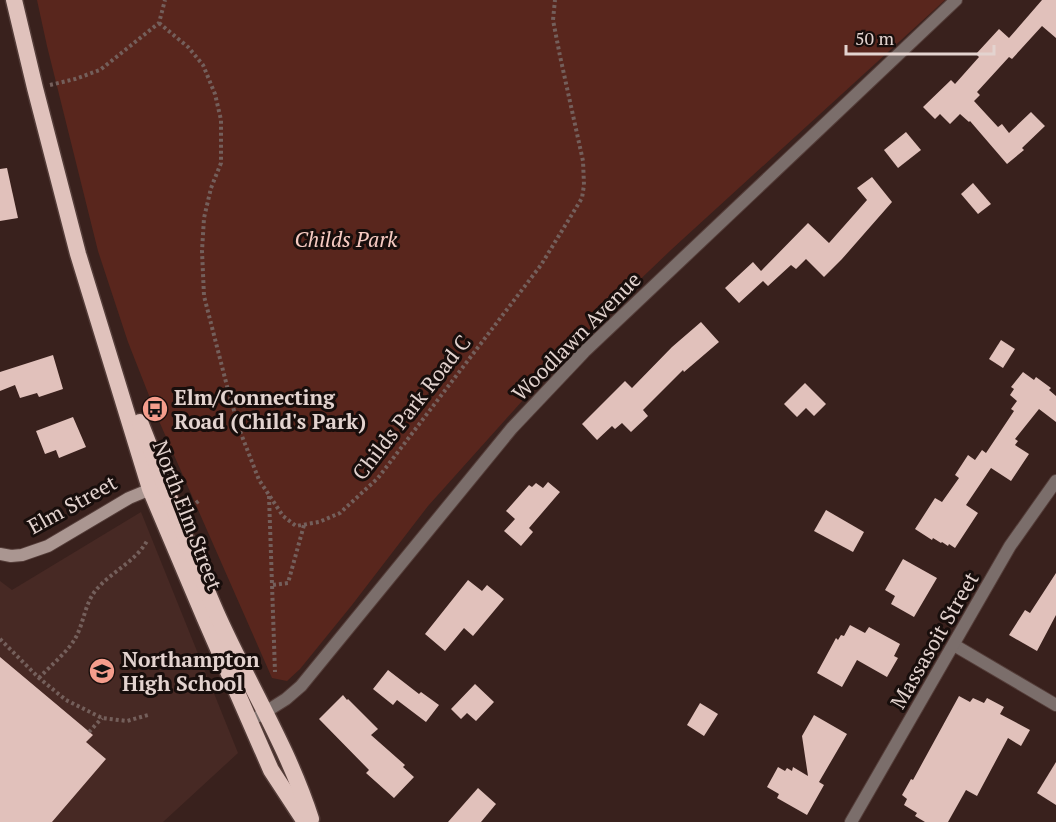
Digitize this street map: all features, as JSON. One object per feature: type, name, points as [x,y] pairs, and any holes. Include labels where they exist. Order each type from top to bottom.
[{"type":"highway","name":"North Elm Street","points":[[14,0],[78,254],[98,321],[158,486],[217,613],[258,716]]},
{"type":"highway","points":[[258,716],[271,770],[304,822]]},
{"type":"highway","points":[[258,716],[289,761],[312,822]]},
{"type":"main road","name":"Elm Street","points":[[0,554],[22,555],[48,546],[129,498],[158,486]]},
{"type":"street","name":"Woodlawn Avenue","points":[[258,716],[286,699],[301,686],[512,429],[584,352],[956,0]]},
{"type":"street","name":"Massasoit Street","points":[[851,822],[1010,546],[1056,481]]},
{"type":"street","points":[[954,645],[1056,705]]},
{"type":"path","points":[[35,88],[75,79],[100,70],[159,22],[165,0]]},
{"type":"path","name":"Childs Park Road C","points":[[304,525],[319,522],[340,513],[378,478],[541,265],[582,198],[583,161],[560,56],[554,20],[555,0]]},
{"type":"path","points":[[159,22],[188,47],[203,65],[215,94],[221,120],[221,163],[211,188],[204,218],[202,250],[204,296],[228,390],[240,431],[259,480],[283,516],[296,526],[304,525],[288,583],[273,585]]},
{"type":"path","points":[[269,495],[275,672]]},
{"type":"path","points":[[39,678],[76,637],[95,590],[142,550],[147,540],[143,534]]},
{"type":"path","points":[[0,639],[39,678],[66,700],[102,718],[127,721],[148,715]]},
{"type":"path","points":[[89,732],[102,718]]},
{"type":"shaded area","name":"Northampton High School","points":[[141,512],[238,753],[163,822],[0,822],[0,581],[12,590]]},
{"type":"green space","name":"Childs Park","points":[[37,0],[945,0],[672,249],[603,315],[428,506],[352,605],[300,669],[287,681],[272,678],[159,421],[128,342],[98,251]]},
{"type":"building","points":[[1042,0],[1056,0],[1056,38],[1042,26],[977,92],[980,95],[974,101],[998,127],[1002,124],[1009,133],[1031,112],[1045,126],[1022,148],[1024,150],[1007,164],[970,121],[960,114],[950,124],[940,114],[935,119],[923,107],[951,80],[955,84],[979,57],[976,54],[999,29],[1009,38]]},
{"type":"building","points":[[906,132],[921,150],[898,168],[884,150]]},
{"type":"building","points":[[7,168],[18,218],[0,221],[0,169]]},
{"type":"building","points":[[872,177],[892,202],[824,277],[806,259],[796,269],[791,265],[768,286],[763,281],[739,303],[725,288],[753,262],[761,271],[808,223],[829,243],[867,200],[857,188]]},
{"type":"building","points":[[973,183],[991,204],[978,214],[961,194]]},
{"type":"building","points":[[701,322],[719,342],[684,372],[683,370],[643,410],[648,416],[631,432],[622,423],[615,429],[612,426],[597,440],[582,424],[625,381],[632,388],[672,347]]},
{"type":"building","points":[[1001,340],[1015,349],[1003,368],[989,359]]},
{"type":"building","points":[[53,355],[63,389],[39,397],[37,393],[20,398],[15,385],[0,391],[0,372]]},
{"type":"building","points":[[1023,372],[1034,380],[1036,377],[1051,388],[1049,390],[1056,396],[1056,422],[1039,409],[1015,439],[1018,441],[1015,445],[1029,454],[1011,481],[991,468],[966,505],[978,513],[955,548],[933,538],[932,540],[915,529],[935,498],[942,502],[959,478],[955,475],[968,455],[975,460],[982,450],[986,453],[1014,411],[1011,409],[1017,401],[1010,395],[1014,389],[1011,387]]},
{"type":"building","points":[[805,383],[826,404],[814,416],[806,408],[797,417],[784,404]]},
{"type":"building","points":[[73,417],[86,447],[59,458],[56,450],[45,454],[36,431]]},
{"type":"building","points":[[548,482],[560,492],[529,528],[533,532],[521,546],[504,531],[515,519],[506,511],[529,485],[532,487],[536,483],[543,488]]},
{"type":"building","points":[[826,510],[864,532],[853,552],[814,531]]},
{"type":"building","points":[[903,559],[937,578],[914,617],[891,604],[895,596],[885,590]]},
{"type":"building","points":[[1056,573],[1056,615],[1037,651],[1009,635],[1025,610],[1030,613]]},
{"type":"building","points":[[468,580],[482,591],[487,585],[504,599],[473,636],[464,628],[445,651],[425,634]]},
{"type":"building","points":[[850,625],[865,633],[869,627],[900,644],[894,656],[898,658],[887,677],[857,660],[842,687],[817,673],[836,638],[838,640],[841,635],[844,636]]},
{"type":"building","points":[[0,657],[93,735],[86,742],[106,759],[52,822],[0,822]]},
{"type":"building","points":[[388,670],[419,694],[421,692],[439,705],[426,722],[397,700],[393,705],[373,689]]},
{"type":"building","points":[[475,684],[494,702],[476,721],[467,713],[461,719],[451,709]]},
{"type":"building","points":[[343,695],[378,729],[371,735],[405,765],[403,767],[414,777],[394,798],[366,773],[369,770],[319,719]]},
{"type":"building","points":[[959,696],[970,702],[973,698],[984,703],[987,698],[1004,707],[1000,714],[1030,730],[1021,746],[1008,738],[977,796],[966,790],[948,822],[925,822],[915,816],[917,813],[904,805],[907,799],[902,795],[911,779],[913,780]]},
{"type":"building","points":[[700,703],[718,714],[704,736],[687,725]]},
{"type":"building","points":[[814,715],[847,734],[819,782],[824,785],[807,815],[777,798],[779,794],[767,787],[778,767],[785,771],[787,768],[792,771],[793,767],[808,776],[802,736]]},
{"type":"building","points":[[1056,762],[1056,805],[1037,793]]},
{"type":"building","points":[[478,788],[496,804],[481,822],[448,822]]},
{"type":"place","name":"Elm/Connecting Road (Child's Park)","points":[[155,409]]},
{"type":"place","name":"Northampton High School","points":[[102,671]]}]
